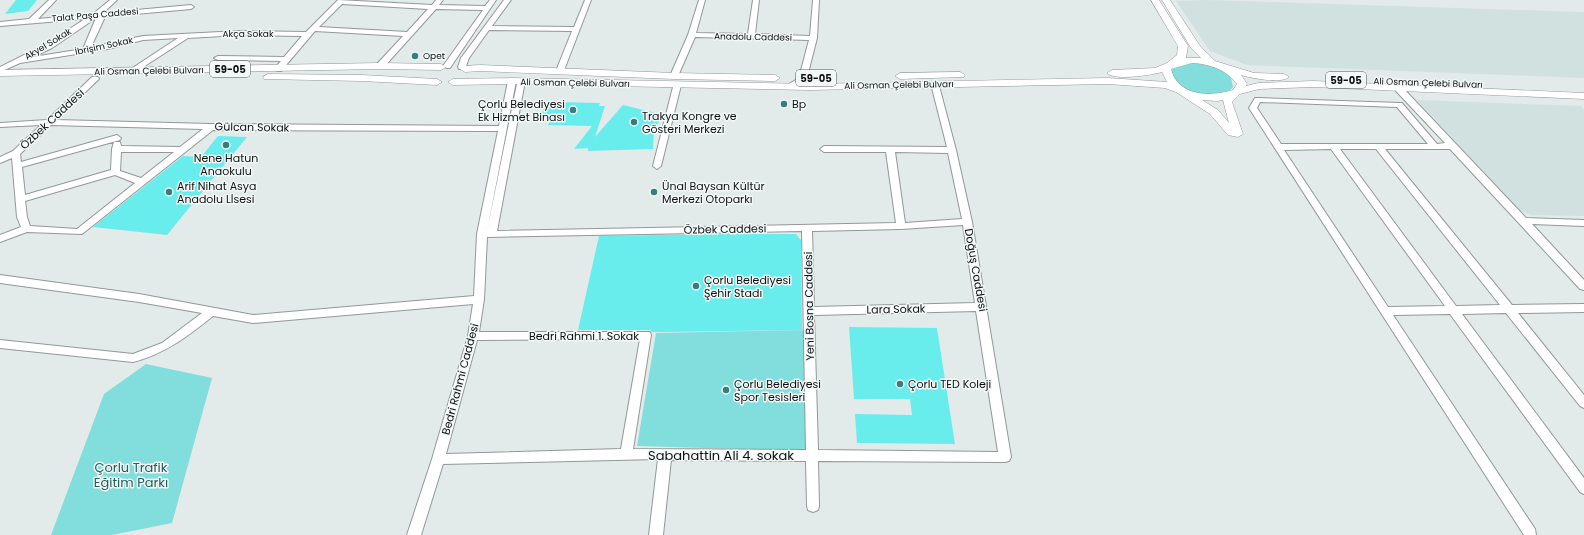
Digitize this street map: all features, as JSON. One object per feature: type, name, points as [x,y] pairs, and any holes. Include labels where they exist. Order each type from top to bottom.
[{"type":"main road","points":[[1155,0],[1184,50],[1182,56],[1166,67],[1166,76],[1177,88],[1214,113],[1230,132],[1236,134],[1238,131],[1227,101],[1237,92],[1242,84],[1234,74],[1226,68]]},
{"type":"main road","points":[[1166,0],[1196,48],[1212,63]]},
{"type":"main road","name":"59-05","points":[[1166,67],[1186,60],[1212,63],[1226,68]]},
{"type":"main road","points":[[437,82],[433,80],[431,75],[444,66]]},
{"type":"main road","name":"Ali Osman Çelebi Bulvarı","points":[[0,72],[444,66],[560,71],[675,81],[788,87],[1108,81],[1157,84],[1177,88],[1196,96],[1217,98],[1258,86],[1292,85],[1584,96]]},
{"type":"main road","name":"Ali Osman Çelebi Bulvarı","points":[[0,81],[200,77],[362,78],[437,82],[675,81],[1131,73],[1156,71],[1166,67]]},
{"type":"main road","points":[[453,82],[465,75],[464,68]]},
{"type":"main road","name":"Ali Osman Çelebi Bulvarı","points":[[1226,68],[1253,76],[1584,88]]},
{"type":"street","points":[[30,22],[53,0]]},
{"type":"street","name":"Akyel Sokak","points":[[0,72],[49,46],[98,14],[114,0]]},
{"type":"street","points":[[380,66],[440,0]]},
{"type":"street","points":[[444,66],[493,0]]},
{"type":"street","points":[[464,68],[464,58],[508,0]]},
{"type":"street","points":[[560,71],[588,0]]},
{"type":"street","points":[[657,166],[675,81],[692,35],[702,0]]},
{"type":"street","points":[[751,37],[756,0]]},
{"type":"street","points":[[788,87],[803,79],[813,38],[816,0]]},
{"type":"street","points":[[278,69],[310,31],[341,1],[434,7],[488,8]]},
{"type":"street","name":"Talat Paşa Caddesi","points":[[0,24],[98,14],[191,7]]},
{"type":"street","points":[[86,51],[100,19],[98,14]]},
{"type":"street","points":[[488,28],[577,29]]},
{"type":"street","name":"Akça Sokak","points":[[188,35],[310,31],[409,34]]},
{"type":"street","points":[[134,71],[188,35]]},
{"type":"street","name":"İbrişim Sokak","points":[[20,61],[86,51],[143,38],[188,35]]},
{"type":"street","name":"Anadolu Caddesi","points":[[692,35],[813,38]]},
{"type":"street","points":[[218,58],[286,59]]},
{"type":"street","name":"Özbek Caddesi","points":[[26,229],[22,217],[16,153],[95,79]]},
{"type":"street","name":"Bedri Rahmi Caddesi","points":[[414,535],[438,459],[473,336],[487,234],[489,196],[503,129],[516,81]]},
{"type":"street","name":"Bedri Rahmi Caddesi","points":[[487,234],[500,196],[516,81]]},
{"type":"street","name":"Doğuş Caddesi","points":[[935,84],[952,150],[967,222],[982,307],[1005,457]]},
{"type":"street","points":[[1399,89],[1584,286]]},
{"type":"street","points":[[1435,146],[1399,104],[1258,100],[1253,108],[1530,534]]},
{"type":"street","name":"Gülcan Sokak","points":[[0,125],[50,122],[211,126],[503,129]]},
{"type":"street","points":[[113,124],[117,138],[115,172]]},
{"type":"street","points":[[0,239],[26,229],[79,232],[211,126]]},
{"type":"street","points":[[17,166],[117,138]]},
{"type":"street","points":[[1333,146],[1584,488]]},
{"type":"street","points":[[1378,146],[1584,403]]},
{"type":"street","points":[[1279,147],[1452,146]]},
{"type":"street","points":[[116,149],[182,150]]},
{"type":"street","points":[[824,149],[952,150]]},
{"type":"street","points":[[890,150],[901,226]]},
{"type":"street","points":[[0,160],[16,153]]},
{"type":"street","points":[[21,199],[115,172],[142,182]]},
{"type":"street","points":[[489,196],[500,196]]},
{"type":"street","name":"Özbek Caddesi","points":[[487,234],[901,226],[967,222]]},
{"type":"street","points":[[1524,222],[1584,224]]},
{"type":"street","name":"Yeni Bosna Caddesi","points":[[807,227],[813,506]]},
{"type":"street","points":[[0,279],[140,298],[253,319],[459,302],[479,299]]},
{"type":"street","name":"Lara Sokak","points":[[809,311],[982,307]]},
{"type":"street","points":[[1386,311],[1584,308]]},
{"type":"street","points":[[0,344],[133,358],[148,355],[162,348],[181,336],[212,311]]},
{"type":"street","name":"Bedri Rahmi 1. Sokak","points":[[473,336],[646,335],[626,454]]},
{"type":"street","name":"Sabahattin Ali 4. sokak","points":[[438,459],[626,454],[1005,457]]},
{"type":"street","points":[[656,535],[665,455]]},
{"type":"shaded area","points":[[1206,0],[1584,12],[1584,78],[1247,65],[1210,51],[1176,1]]},
{"type":"shaded area","points":[[1417,100],[1581,106],[1584,109],[1584,216],[1532,215],[1519,210]]},
{"type":"green space","points":[[1191,63],[1202,64],[1222,71],[1231,78],[1233,87],[1224,93],[1218,94],[1205,94],[1188,90],[1175,82],[1171,70],[1173,67]]},
{"type":"green space","name":"Çorlu Belediyesi Spor Tesisleri","points":[[805,330],[805,451],[637,446],[656,333]]},
{"type":"green space","name":"Çorlu Trafik Eğitim Parkı","points":[[146,364],[212,378],[172,523],[112,535],[51,535],[104,394]]},
{"type":"building","points":[[16,0],[37,0],[28,11],[5,14]]},
{"type":"building","name":"Trakya Kongre ve Gösteri Merkezi","points":[[555,102],[600,103],[599,106],[605,106],[595,137],[623,105],[664,115],[654,129],[653,149],[588,151],[588,148],[574,149],[592,126],[548,125],[551,118],[548,118],[548,115],[541,115],[546,104],[554,104]]},
{"type":"building","name":"Arif Nihat Asya Anadolu Lİsesi","points":[[218,136],[247,137],[167,235],[93,227],[183,156],[201,157]]},
{"type":"building","name":"Çorlu Belediyesi Şehir Stadı","points":[[796,234],[801,240],[802,330],[652,332],[650,330],[578,330],[599,236]]},
{"type":"building","name":"Çorlu TED Koleji","points":[[849,327],[937,328],[955,444],[857,443],[855,414],[912,415],[910,399],[854,399]]},
{"type":"place","name":"Opet","points":[[415,56]]},
{"type":"place","name":"Bp","points":[[784,104]]},
{"type":"place","name":"Çorlu Belediyesi Ek Hizmet Binası","points":[[573,110]]},
{"type":"place","name":"Trakya Kongre ve Gösteri Merkezi","points":[[634,122]]},
{"type":"place","name":"Nene Hatun Anaokulu","points":[[226,145]]},
{"type":"place","name":"Arif Nihat Asya Anadolu Lİsesi","points":[[169,192]]},
{"type":"place","name":"Ünal Baysan Kültür Merkezi Otoparkı","points":[[654,192]]},
{"type":"place","name":"Çorlu Belediyesi Şehir Stadı","points":[[696,286]]},
{"type":"place","name":"Çorlu TED Koleji","points":[[900,384]]},
{"type":"place","name":"Çorlu Belediyesi Spor Tesisleri","points":[[726,390]]}]
